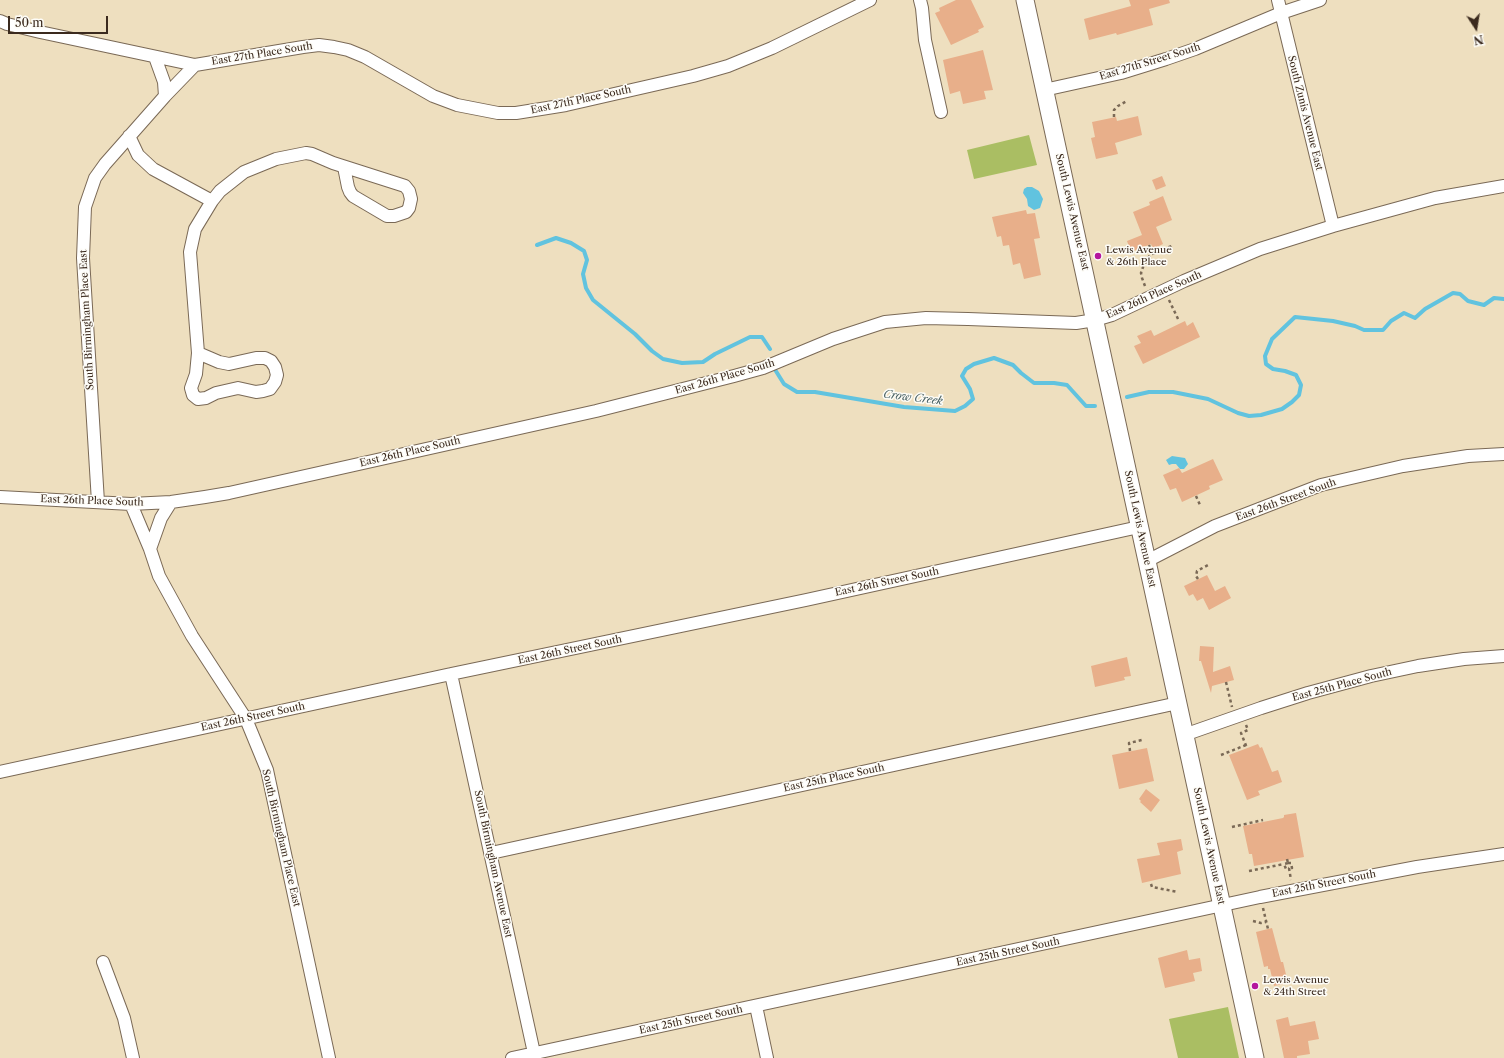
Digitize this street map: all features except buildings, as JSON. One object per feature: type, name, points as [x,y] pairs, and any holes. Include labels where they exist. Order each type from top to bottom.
[{"type":"main road","name":"South Lewis Avenue East","points":[[1025,0],[1255,1058]]},
{"type":"street","name":"East 27th Place South","points":[[195,65],[302,46],[326,46],[348,50],[364,56],[433,96],[457,105],[498,113],[516,113],[566,105],[693,76],[728,66],[772,48],[870,0]]},
{"type":"street","points":[[920,0],[925,40],[941,112]]},
{"type":"street","name":"South Zunis Avenue East","points":[[1278,0],[1333,226]]},
{"type":"street","name":"East 27th Street South","points":[[1044,90],[1121,73],[1166,59],[1195,49],[1281,13],[1320,0]]},
{"type":"street","points":[[0,21],[40,32],[195,65]]},
{"type":"street","points":[[155,57],[164,82],[164,96]]},
{"type":"street","name":"South Birmingham Place East","points":[[98,502],[83,258],[85,206],[95,178],[105,164],[164,96],[195,65]]},
{"type":"street","points":[[129,136],[138,155],[152,169],[212,201]]},
{"type":"street","points":[[198,353],[219,362],[229,364],[256,358],[265,358],[271,361],[275,367],[277,375],[275,382],[270,389],[263,391],[256,392],[238,388],[198,399],[192,394],[191,388],[196,374],[198,353],[190,252],[195,229],[212,201],[220,192],[244,172],[276,159],[312,154],[344,167],[405,186],[409,191],[411,199],[409,208],[406,212],[394,216],[388,216],[353,196],[348,187],[344,167]]},
{"type":"street","name":"East 26th Place South","points":[[0,496],[131,504],[171,502],[230,493],[611,407],[763,368],[833,338],[885,322],[926,318],[968,318],[1076,323],[1095,320],[1112,315],[1164,290],[1260,249],[1333,226],[1435,198],[1504,186]]},
{"type":"street","name":"East 26th Street South","points":[[1147,561],[1215,526],[1321,485],[1403,466],[1468,456],[1504,454]]},
{"type":"street","points":[[150,549],[160,518],[171,502]]},
{"type":"street","name":"South Birmingham Place East","points":[[131,504],[150,549],[158,576],[192,636],[246,719],[266,770],[271,787],[329,1058]]},
{"type":"street","name":"East 26th Street South","points":[[0,772],[451,674],[806,600],[1139,527]]},
{"type":"street","name":"East 25th Place South","points":[[1184,735],[1308,693],[1371,676],[1418,666],[1464,659],[1504,656]]},
{"type":"street","name":"South Birmingham Avenue East","points":[[451,674],[534,1053]]},
{"type":"street","name":"East 25th Place South","points":[[491,853],[1178,703]]},
{"type":"street","name":"East 25th Street South","points":[[512,1058],[1260,897],[1417,867],[1504,854]]},
{"type":"street","points":[[103,962],[124,1018],[133,1058]]},
{"type":"street","points":[[756,1006],[767,1058]]},
{"type":"path","points":[[1114,117],[1114,110],[1127,101]]},
{"type":"path","points":[[1148,245],[1152,254]]},
{"type":"path","points":[[1144,283],[1141,273],[1143,266],[1152,254],[1174,245]]},
{"type":"path","points":[[1164,290],[1179,321]]},
{"type":"path","points":[[1196,496],[1200,505]]},
{"type":"path","points":[[1198,579],[1196,576],[1197,571],[1208,565]]},
{"type":"path","points":[[1221,755],[1247,746],[1241,733],[1248,730],[1238,716],[1226,682]]},
{"type":"path","points":[[1130,751],[1128,746],[1130,743],[1142,740]]},
{"type":"path","points":[[1232,827],[1263,820]]},
{"type":"path","points":[[1287,859],[1288,863]]},
{"type":"path","points":[[1249,871],[1288,863],[1292,863],[1292,868],[1286,869],[1284,864]]},
{"type":"path","points":[[1151,884],[1152,887],[1178,892]]},
{"type":"path","points":[[1260,897],[1268,929]]},
{"type":"path","points":[[1253,921],[1261,923],[1266,922]]},
{"type":"green space","points":[[1029,135],[1037,165],[974,179],[967,150]]},
{"type":"green space","points":[[1228,1007],[1239,1058],[1178,1058],[1169,1019]]},
{"type":"water","points":[[1027,187],[1032,187],[1039,191],[1043,199],[1040,208],[1034,210],[1028,206],[1027,199],[1023,193],[1024,189]]},
{"type":"water","points":[[1172,456],[1185,458],[1188,464],[1184,469],[1180,469],[1176,464],[1169,465],[1166,460]]},
{"type":"waterway","name":"Crow Creek","points":[[537,245],[556,238],[571,243],[584,251],[587,260],[583,274],[586,288],[593,300],[663,359],[682,363],[703,362],[715,354],[750,337],[762,337],[770,349]]},
{"type":"waterway","name":"Crow Creek","points":[[1127,397],[1149,392],[1173,392],[1208,399],[1238,413],[1249,416],[1261,415],[1282,409],[1299,395],[1301,385],[1296,375],[1273,369],[1266,364],[1265,356],[1272,339],[1295,317],[1333,321],[1355,326],[1364,330],[1383,330],[1391,321],[1404,313],[1415,318],[1425,309],[1453,293],[1460,294],[1468,301],[1484,305],[1494,298],[1504,299]]},
{"type":"waterway","name":"Crow Creek","points":[[774,368],[784,384],[797,392],[815,392],[904,407],[955,411],[965,406],[973,399],[970,389],[962,376],[966,369],[974,364],[994,358],[1013,365],[1034,383],[1054,383],[1067,385],[1086,406],[1095,406]]},
{"type":"place","name":"Lewis Avenue & 26th Place","points":[[1098,256]]},
{"type":"place","name":"Lewis Avenue & 24th Street","points":[[1255,986]]}]
